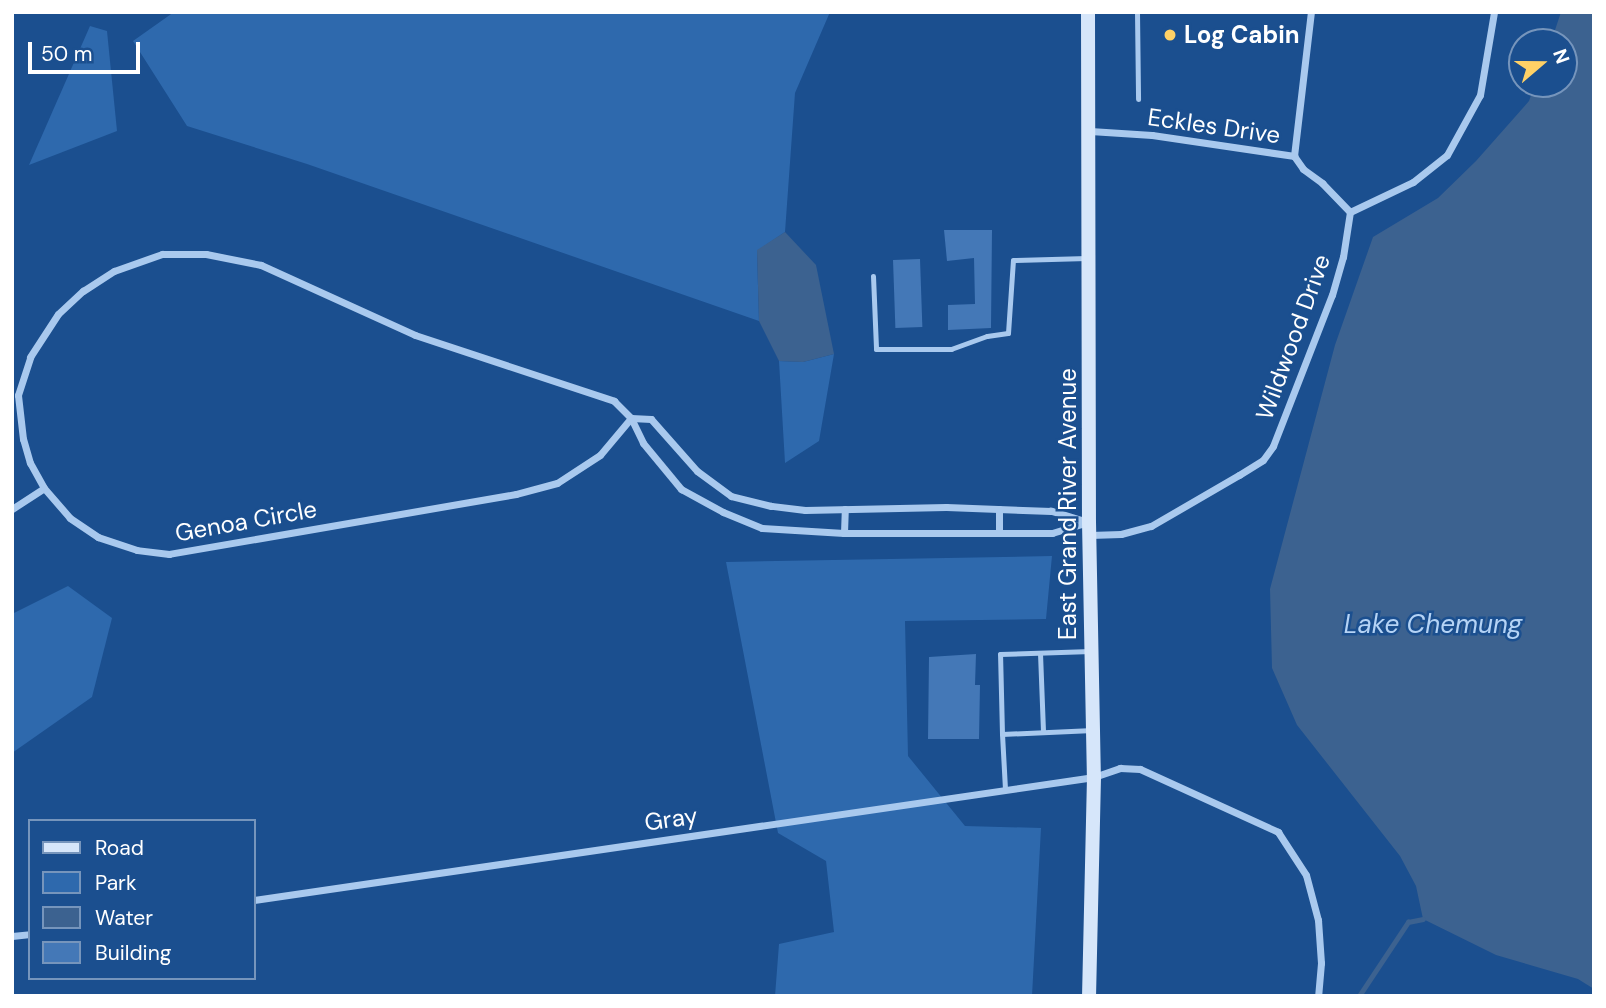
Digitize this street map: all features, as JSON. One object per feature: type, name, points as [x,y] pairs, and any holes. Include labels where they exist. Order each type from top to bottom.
[{"type":"main road","name":"East Grand River Avenue","points":[[1088,12],[1089,529],[1094,777],[1090,996]]},
{"type":"street","points":[[1294,156],[1311,12]]},
{"type":"street","points":[[1350,212],[1413,182],[1447,155],[1480,95],[1494,12]]},
{"type":"street","name":"Eckles Drive","points":[[1090,131],[1152,135],[1294,156],[1303,169],[1322,183],[1350,212]]},
{"type":"street","name":"Wildwood Drive","points":[[1089,529],[1121,534],[1151,526],[1263,460],[1282,427],[1332,295],[1343,257],[1350,212]]},
{"type":"street","name":"Genoa Circle","points":[[631,418],[600,454],[557,483],[516,494],[169,554],[137,550],[98,537],[70,518],[44,488],[30,463],[23,439],[18,395],[30,357],[58,314],[83,291],[114,271],[162,254],[206,254],[261,265],[415,335],[614,401],[631,418],[643,443],[681,489],[723,512],[762,528],[844,533],[1052,533],[1089,529]]},
{"type":"street","name":"Genoa Circle","points":[[631,418],[651,419],[697,471],[731,496],[771,506],[805,510],[1051,511],[1089,529]]},
{"type":"street","points":[[12,442],[23,439]]},
{"type":"street","points":[[12,509],[44,488]]},
{"type":"street","points":[[723,512],[731,496]]},
{"type":"street","points":[[844,533],[845,509]]},
{"type":"street","points":[[999,509],[999,533]]},
{"type":"street","name":"Gray","points":[[256,900],[1094,777],[1120,768],[1140,769],[1278,832],[1306,875],[1318,920],[1321,963],[1318,996]]},
{"type":"lane","points":[[1136,12],[1138,99]]},
{"type":"lane","points":[[873,276],[876,349],[951,349],[987,336],[1008,333],[1013,260],[1090,258]]},
{"type":"lane","points":[[1005,789],[1000,654],[1091,651]]},
{"type":"lane","points":[[1040,653],[1043,732]]},
{"type":"lane","points":[[1002,734],[1093,730]]},
{"type":"green space","points":[[174,12],[830,12],[795,93],[785,232],[757,251],[759,321],[307,164],[187,126],[133,41]]},
{"type":"green space","points":[[90,26],[107,31],[117,131],[29,165]]},
{"type":"green space","points":[[834,354],[819,441],[785,463],[779,361],[803,362]]},
{"type":"green space","points":[[1052,556],[1046,619],[905,621],[908,756],[965,826],[1041,828],[1032,996],[775,996],[779,944],[834,932],[826,861],[778,833],[726,562]]},
{"type":"green space","points":[[68,586],[112,618],[92,697],[12,753],[12,614]]},
{"type":"water","name":"Lake Chemung","points":[[1561,12],[1594,12],[1594,989],[1578,979],[1496,955],[1423,919],[1416,886],[1400,856],[1297,725],[1272,668],[1270,589],[1335,345],[1373,237],[1438,198],[1476,161],[1530,98],[1578,98],[1578,28],[1556,28]]},
{"type":"water","points":[[785,232],[816,265],[834,354],[803,362],[779,361],[759,321],[757,250]]},
{"type":"building","points":[[944,230],[992,230],[991,328],[948,330],[948,305],[975,304],[974,258],[947,261]]},
{"type":"building","points":[[920,259],[922,327],[895,328],[893,260]]},
{"type":"building","points":[[976,654],[975,685],[980,685],[979,739],[928,739],[929,657]]},
{"type":"waterway","points":[[1359,996],[1408,922],[1423,919]]},
{"type":"place","name":"Log Cabin","points":[[1170,35]]}]
